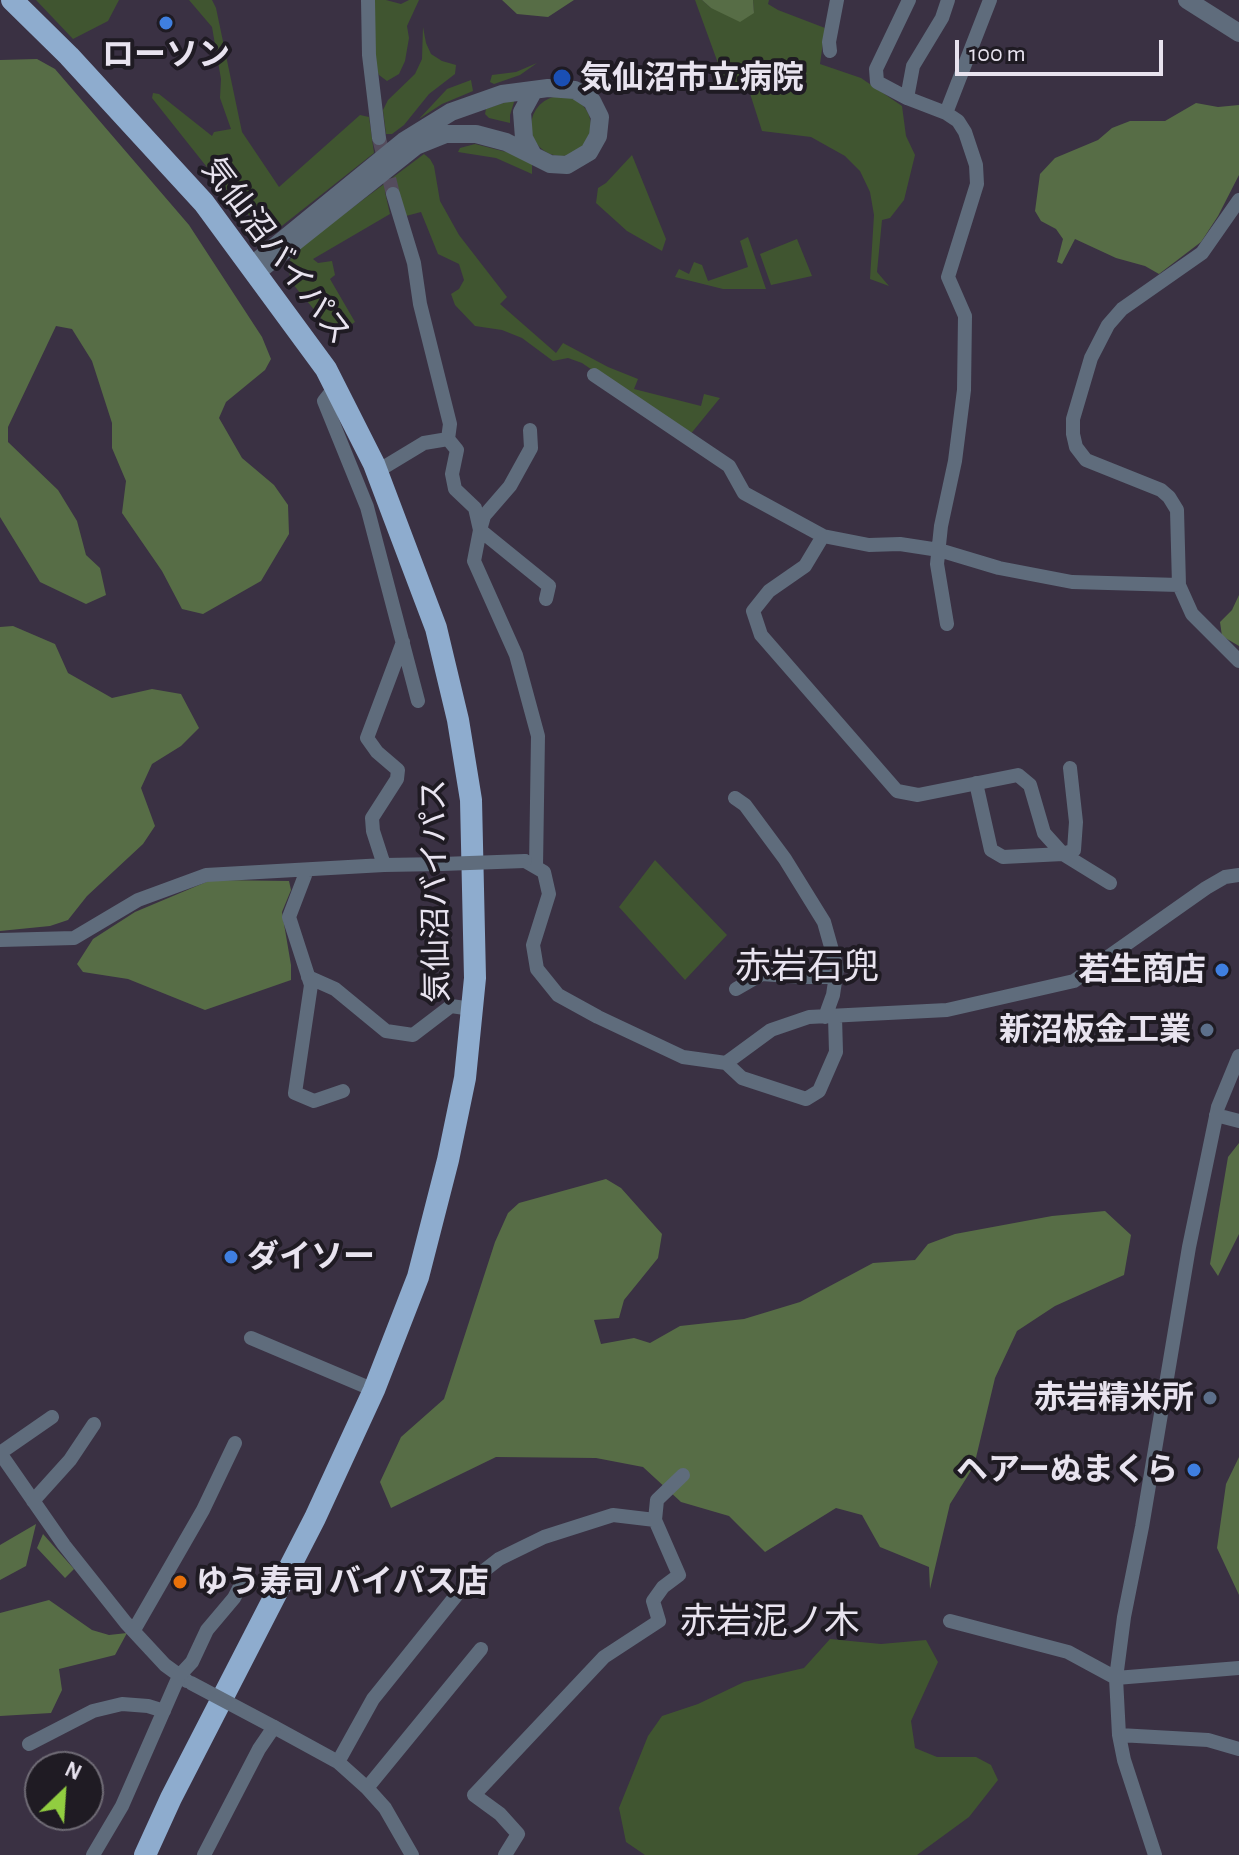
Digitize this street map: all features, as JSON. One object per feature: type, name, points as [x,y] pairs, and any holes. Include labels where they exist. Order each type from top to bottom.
[{"type":"highway","name":"気仙沼バイパス","points":[[12,0],[69,56],[204,203],[326,369],[376,472],[436,628],[458,720],[471,800],[475,978],[465,1078],[418,1277],[374,1390],[315,1518],[171,1798],[145,1855]]},
{"type":"street","points":[[368,0],[369,55],[379,138]]},
{"type":"street","points":[[830,51],[837,0]]},
{"type":"street","points":[[909,0],[876,69],[877,82],[958,121],[976,165],[977,184],[948,277],[965,316],[964,390],[937,564],[947,624]]},
{"type":"street","points":[[907,98],[913,66],[942,18],[948,0]]},
{"type":"street","points":[[946,113],[990,0]]},
{"type":"street","points":[[1187,0],[1212,8],[1239,33]]},
{"type":"street","points":[[533,155],[524,138],[522,112],[534,90]]},
{"type":"street","points":[[575,90],[592,101],[600,117],[598,136],[589,152],[567,165],[550,164],[506,142],[476,134],[446,134],[416,146],[253,270],[404,141],[451,112],[502,94],[575,90]]},
{"type":"street","points":[[393,194],[414,263],[420,304],[450,424],[448,439],[457,450],[452,474],[455,489],[475,508],[480,530],[549,586],[546,599]]},
{"type":"street","points":[[1239,200],[1202,253],[1122,309],[1108,325],[1091,358],[1073,419],[1076,447],[1086,460],[1161,490],[1169,497],[1177,510],[1179,585],[1192,614],[1239,661]]},
{"type":"street","points":[[594,375],[729,466],[744,493],[823,536],[869,545],[900,544],[939,550],[999,568],[1072,582],[1179,585]]},
{"type":"street","points":[[335,387],[324,401],[367,507],[418,701]]},
{"type":"street","points":[[530,430],[531,448],[510,486],[484,516],[474,561],[516,655],[538,736],[531,864]]},
{"type":"street","points":[[376,472],[424,443],[448,439]]},
{"type":"street","points":[[823,536],[805,566],[769,591],[753,611],[761,635],[897,791],[918,795],[1018,775],[1030,785],[1044,833],[1063,854],[1110,883]]},
{"type":"street","points":[[384,865],[372,818],[397,779],[398,770],[377,752],[367,738],[403,642]]},
{"type":"street","points":[[976,783],[991,850],[1003,857],[1063,854],[1074,850],[1076,822],[1070,768]]},
{"type":"street","points":[[0,940],[74,938],[138,900],[206,875],[384,865],[531,864],[544,872],[549,894],[533,945],[537,969],[558,995],[683,1057],[726,1063],[742,1078],[806,1099],[819,1091],[836,1052],[830,1017],[837,968],[824,922],[785,859],[745,805],[735,798]]},
{"type":"street","points":[[307,870],[289,917],[311,985],[295,1093],[314,1101],[343,1091]]},
{"type":"street","points":[[726,1063],[771,1030],[809,1017],[947,1010],[1074,981],[1206,888],[1225,877],[1239,875]]},
{"type":"street","points":[[736,989],[762,974],[836,977]]},
{"type":"street","points":[[308,977],[335,989],[386,1031],[413,1035],[451,1006],[472,1009]]},
{"type":"street","points":[[1155,1855],[1124,1760],[1119,1735],[1116,1678],[1173,1336],[1216,1115],[1239,1056]]},
{"type":"street","points":[[1216,1115],[1239,1121]]},
{"type":"street","points":[[251,1338],[374,1390]]},
{"type":"street","points":[[52,1417],[0,1453],[64,1545],[165,1665],[185,1680],[338,1762],[385,1808],[412,1855]]},
{"type":"street","points":[[33,1501],[70,1460],[94,1424]]},
{"type":"street","points":[[134,1630],[203,1510],[235,1443]]},
{"type":"street","points":[[505,1855],[518,1834],[500,1814],[474,1795],[604,1657],[659,1621],[653,1601],[663,1587],[679,1575],[655,1520],[657,1500],[683,1475]]},
{"type":"street","points":[[338,1762],[373,1699],[463,1587],[499,1559],[544,1537],[613,1515],[655,1520]]},
{"type":"street","points":[[93,1855],[122,1806],[164,1711],[185,1680],[207,1630],[234,1598],[247,1573]]},
{"type":"street","points":[[950,1621],[1068,1652],[1116,1678],[1239,1668]]},
{"type":"street","points":[[367,1788],[481,1649]]},
{"type":"street","points":[[29,1744],[93,1711],[122,1704],[164,1711]]},
{"type":"street","points":[[204,1855],[259,1749],[274,1727]]},
{"type":"street","points":[[1119,1735],[1208,1740],[1239,1749]]},
{"type":"green space","points":[[36,0],[119,0],[108,21],[73,39]]},
{"type":"green space","points":[[189,0],[212,0],[216,8],[242,132],[279,187],[360,115],[369,117],[374,153],[278,229],[255,222],[152,98],[153,93],[159,94],[212,136],[214,132],[231,129],[220,98],[221,79],[212,27]]},
{"type":"green space","points":[[372,0],[401,4],[419,0],[407,26],[409,38],[405,61],[399,74],[387,81],[379,75],[376,67]]},
{"type":"green space","points":[[502,0],[574,0],[548,17],[517,14]]},
{"type":"green space","points":[[695,0],[702,0],[711,8],[754,13],[753,0],[769,0],[768,4],[778,10],[825,28],[820,64],[861,78],[902,106],[906,136],[915,155],[904,200],[890,218],[882,220],[877,272],[889,286],[870,279],[874,215],[870,192],[860,171],[845,156],[811,137],[762,131],[746,81],[727,88]]},
{"type":"green space","points":[[702,0],[753,0],[754,13],[740,22],[711,8]]},
{"type":"green space","points":[[423,27],[431,54],[456,65],[455,74],[429,94],[404,125],[392,134],[386,134],[383,110],[388,100],[415,74],[422,59]]},
{"type":"green space","points":[[37,59],[55,69],[189,225],[262,337],[271,359],[265,370],[226,402],[219,418],[242,458],[274,485],[288,505],[289,534],[261,581],[203,614],[182,609],[162,571],[122,513],[126,481],[112,448],[112,423],[92,361],[72,329],[56,326],[8,427],[8,442],[58,490],[77,521],[86,555],[100,568],[106,595],[86,604],[40,582],[0,517],[0,60]]},
{"type":"green space","points":[[537,63],[520,75],[494,84],[490,82],[492,75],[516,72]]},
{"type":"green space","points":[[471,80],[473,91],[442,104],[419,119],[447,89]]},
{"type":"green space","points":[[561,96],[572,98],[582,105],[589,115],[589,137],[582,147],[572,154],[561,156],[550,154],[540,147],[533,137],[531,126],[533,115],[540,105],[550,98]]},
{"type":"green space","points":[[515,99],[510,123],[489,118],[485,114],[486,109]]},
{"type":"green space","points":[[1196,103],[1218,107],[1239,105],[1239,175],[1201,242],[1159,274],[1075,239],[1062,264],[1057,262],[1063,239],[1056,229],[1041,221],[1035,211],[1040,174],[1055,158],[1098,140],[1112,128],[1130,121],[1165,121]]},
{"type":"green space","points":[[475,144],[514,154],[532,164],[532,174],[496,158],[458,152],[460,148]]},
{"type":"green space","points":[[424,154],[434,166],[440,201],[459,235],[507,297],[500,304],[556,353],[563,343],[638,379],[634,389],[701,406],[704,394],[720,398],[689,436],[582,363],[568,358],[553,361],[522,338],[502,330],[475,326],[455,305],[451,294],[459,289],[464,280],[459,264],[438,254],[421,212],[406,216],[398,189],[385,192],[390,214],[313,259],[318,263],[332,261],[335,275],[330,279],[355,322],[335,335],[292,283],[288,269],[292,253]]},
{"type":"green space","points":[[632,155],[666,239],[662,251],[627,231],[596,203],[598,188]]},
{"type":"green space","points":[[748,237],[766,289],[723,289],[675,277],[679,269],[689,274],[694,262],[702,265],[708,281],[748,267],[740,241]]},
{"type":"green space","points":[[797,239],[812,276],[771,285],[760,254]]},
{"type":"green space","points":[[1239,595],[1239,646],[1222,636],[1220,622],[1232,610]]},
{"type":"green space","points":[[13,626],[55,644],[68,673],[112,698],[152,689],[181,694],[199,728],[181,746],[152,764],[141,788],[155,826],[143,844],[87,896],[68,920],[50,926],[0,931],[0,627]]},
{"type":"green space","points":[[655,860],[727,935],[685,980],[619,907]]},
{"type":"green space","points":[[211,880],[289,881],[291,890],[282,912],[291,980],[205,1010],[128,979],[83,972],[77,964],[93,939],[135,912]]},
{"type":"green space","points":[[1239,1143],[1239,1234],[1218,1276],[1210,1264],[1228,1157]]},
{"type":"green space","points":[[606,1179],[621,1188],[662,1234],[658,1258],[624,1300],[619,1318],[594,1320],[601,1344],[634,1338],[650,1343],[680,1326],[744,1319],[800,1302],[873,1263],[915,1260],[928,1244],[955,1234],[1052,1216],[1105,1211],[1131,1235],[1124,1275],[1055,1306],[1017,1331],[995,1378],[974,1466],[950,1504],[930,1589],[929,1567],[880,1547],[862,1515],[836,1508],[765,1552],[729,1516],[681,1502],[643,1467],[596,1458],[496,1457],[391,1508],[380,1482],[401,1437],[444,1399],[495,1242],[508,1213],[519,1203]]},
{"type":"green space","points":[[1239,1457],[1239,1595],[1217,1548],[1226,1484]]},
{"type":"green space","points":[[36,1524],[26,1566],[0,1580],[0,1545]]},
{"type":"green space","points":[[43,1534],[74,1569],[65,1578],[37,1548]]},
{"type":"green space","points":[[49,1600],[92,1630],[109,1635],[127,1633],[115,1655],[59,1669],[62,1690],[51,1713],[0,1716],[0,1613]]},
{"type":"green space","points":[[830,1639],[881,1644],[926,1640],[938,1662],[911,1721],[915,1748],[937,1757],[976,1757],[991,1765],[998,1780],[969,1817],[917,1855],[645,1855],[626,1842],[619,1808],[648,1736],[662,1716],[698,1704],[744,1682],[804,1668]]},
{"type":"tunnel","points":[[379,138],[393,194]]},
{"type":"place","name":"ローソン","points":[[166,23]]},
{"type":"place","name":"気仙沼市立病院","points":[[562,78]]},
{"type":"place","name":"若生商店","points":[[1222,970]]},
{"type":"place","name":"新沼板金工業","points":[[1207,1030]]},
{"type":"place","name":"ダイソー","points":[[231,1257]]},
{"type":"place","name":"赤岩精米所","points":[[1210,1398]]},
{"type":"place","name":"ヘアーぬまくら","points":[[1194,1470]]},
{"type":"place","name":"ゆう寿司 バイパス店","points":[[180,1582]]},
{"type":"district","name":"赤岩石兜","points":[[807,967]]},
{"type":"district","name":"赤岩泥ノ木","points":[[770,1622]]}]
